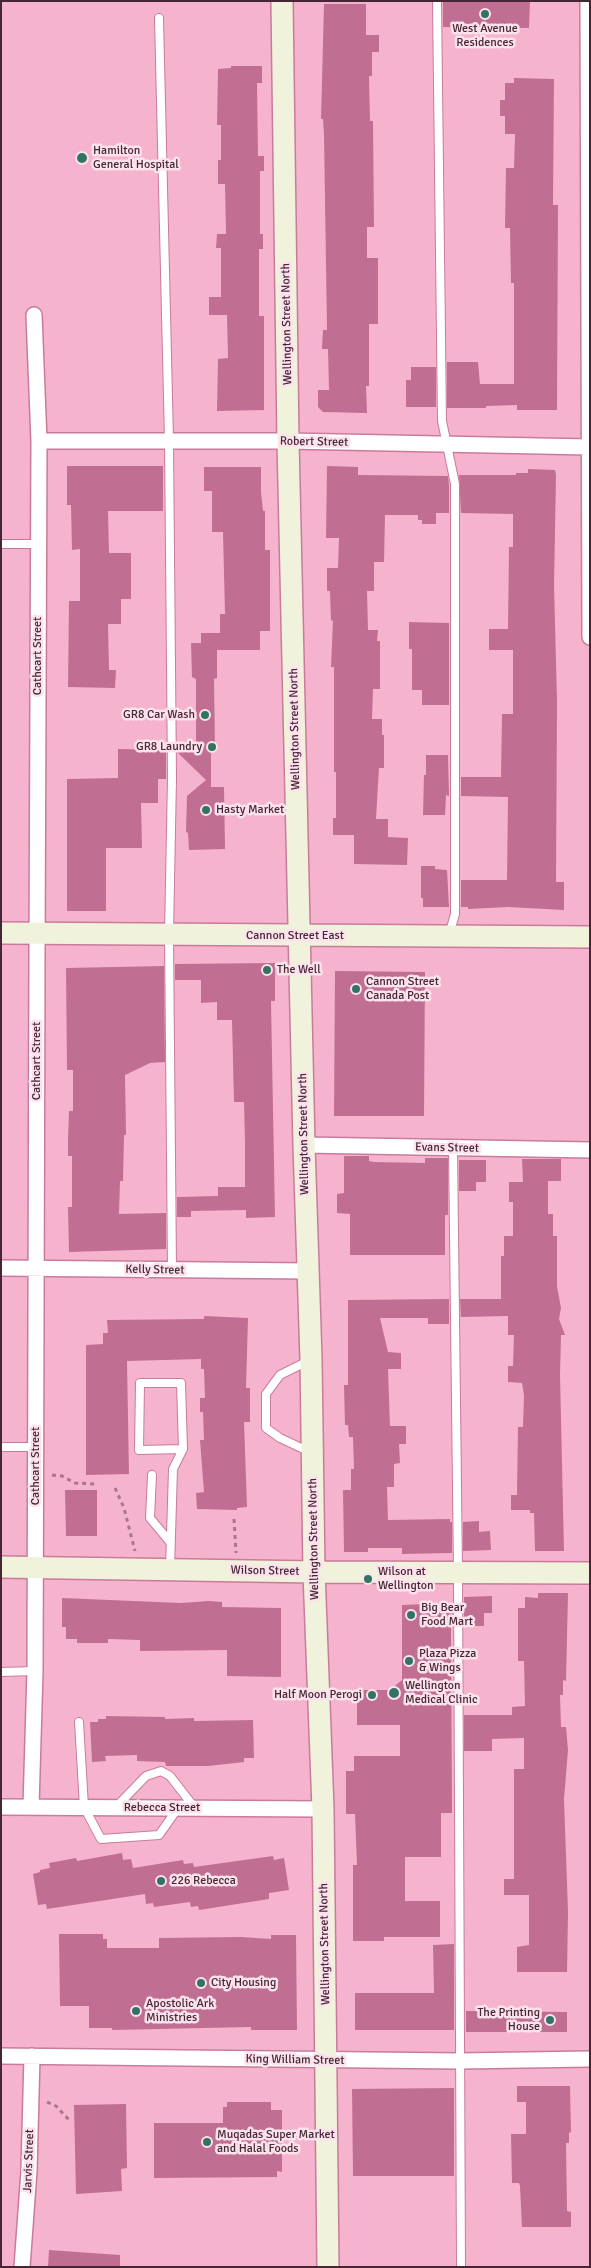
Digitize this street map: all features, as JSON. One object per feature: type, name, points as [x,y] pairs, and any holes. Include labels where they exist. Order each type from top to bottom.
[{"type":"main road","name":"Wellington Street North","points":[[282,1],[288,441],[301,936],[304,1145],[311,1359],[314,1572],[323,1808],[328,2267]]},
{"type":"main road","name":"Cannon Street East","points":[[1,933],[590,937]]},
{"type":"main road","name":"Wilson Street","points":[[1,1567],[314,1572],[590,1573]]},
{"type":"street","points":[[588,1],[590,638]]},
{"type":"street","name":"Cathcart Street","points":[[31,1807],[35,1672],[39,441],[34,315]]},
{"type":"street","name":"Robert Street","points":[[39,441],[288,441],[589,447]]},
{"type":"street","name":"Evans Street","points":[[304,1145],[590,1150]]},
{"type":"street","name":"Kelly Street","points":[[1,1268],[308,1272]]},
{"type":"street","name":"Rebecca Street","points":[[1,1807],[323,1808]]},
{"type":"street","name":"King William Street","points":[[1,2056],[460,2061],[590,2058]]},
{"type":"street","name":"Jarvis Street","points":[[22,2267],[29,2172],[32,2056]]},
{"type":"lane","points":[[437,1],[442,421],[455,484],[455,914],[449,937]]},
{"type":"lane","points":[[158,18],[169,440],[172,778],[169,934],[172,1270]]},
{"type":"lane","points":[[1,544],[38,544]]},
{"type":"lane","points":[[453,1148],[458,1572],[461,2267]]},
{"type":"lane","points":[[311,1359],[280,1375],[266,1394],[266,1428],[280,1438],[312,1453]]},
{"type":"lane","points":[[170,1569],[173,1469],[183,1449],[182,1383],[140,1384],[139,1450],[183,1449]]},
{"type":"lane","points":[[1,1447],[36,1447]]},
{"type":"lane","points":[[152,1475],[150,1518],[170,1542]]},
{"type":"lane","points":[[1,1672],[35,1672]]},
{"type":"lane","points":[[79,1722],[84,1807],[101,1839],[159,1835],[178,1808]]},
{"type":"lane","points":[[116,1807],[146,1776],[161,1771],[170,1776],[194,1808]]},
{"type":"path","points":[[36,1474],[62,1476],[75,1483],[95,1484]]},
{"type":"path","points":[[115,1488],[124,1508],[139,1568]]},
{"type":"path","points":[[234,1519],[236,1570]]},
{"type":"path","points":[[31,2101],[46,2102],[56,2106],[71,2122]]},
{"type":"building","name":"West Avenue Residences","points":[[443,1],[530,1],[529,28],[443,27]]},
{"type":"building","points":[[324,4],[366,4],[366,35],[379,35],[379,52],[372,52],[372,76],[369,76],[370,121],[373,121],[374,227],[367,227],[367,258],[378,258],[378,324],[369,324],[369,386],[366,386],[367,413],[323,412],[318,407],[318,390],[329,390],[328,349],[322,349],[323,330],[327,330],[324,136],[323,119],[321,119]]},
{"type":"building","points":[[231,66],[262,66],[262,83],[257,83],[258,156],[264,156],[264,171],[260,171],[260,234],[263,234],[263,249],[259,249],[259,316],[264,316],[264,410],[217,411],[218,359],[228,358],[227,315],[209,315],[209,297],[221,297],[221,248],[216,248],[217,234],[226,234],[225,184],[218,184],[218,160],[221,160],[221,125],[217,125],[218,69],[231,68]]},
{"type":"building","points":[[514,78],[554,79],[553,205],[558,205],[557,410],[517,410],[517,405],[486,406],[486,408],[447,408],[447,362],[478,362],[480,384],[514,384],[514,283],[511,283],[510,228],[505,228],[506,168],[514,168],[515,134],[505,134],[505,116],[500,116],[500,100],[505,100],[505,83],[514,83]]},
{"type":"building","points":[[411,367],[436,367],[436,407],[406,407],[406,380],[411,380]]},
{"type":"building","points":[[67,466],[163,466],[163,511],[108,511],[109,553],[131,553],[131,599],[121,599],[121,624],[108,624],[109,670],[116,670],[115,688],[68,687],[69,601],[80,601],[80,549],[72,550],[71,505],[67,505]]},
{"type":"building","points":[[327,466],[358,467],[358,475],[448,476],[449,513],[436,513],[436,524],[422,524],[422,520],[418,520],[418,515],[385,515],[384,562],[374,562],[374,591],[367,591],[368,630],[378,630],[377,641],[380,641],[380,689],[373,689],[372,719],[382,719],[382,735],[384,735],[384,768],[379,768],[376,819],[388,819],[388,837],[408,838],[407,865],[354,864],[354,835],[333,835],[333,818],[336,818],[336,772],[334,772],[334,667],[331,667],[333,620],[331,621],[330,591],[327,591],[327,568],[338,568],[339,538],[326,538]]},
{"type":"building","points":[[204,467],[261,467],[261,492],[263,511],[265,511],[265,550],[270,550],[270,631],[260,631],[260,650],[217,650],[217,678],[214,679],[215,750],[211,750],[211,787],[224,787],[225,849],[189,850],[188,833],[186,832],[187,796],[206,780],[177,752],[196,751],[196,679],[192,677],[191,643],[201,643],[201,633],[220,633],[220,614],[225,614],[223,532],[212,532],[212,491],[204,491]]},
{"type":"building","points":[[528,469],[555,470],[556,475],[554,585],[557,701],[556,882],[564,882],[564,910],[508,907],[468,909],[468,907],[461,907],[461,880],[507,880],[508,797],[461,796],[461,777],[501,777],[502,714],[513,714],[513,650],[489,650],[489,629],[508,629],[509,547],[513,547],[513,514],[461,513],[459,475],[516,475],[516,473],[528,473]]},
{"type":"building","points":[[409,622],[449,623],[449,705],[422,705],[422,690],[412,690],[412,649],[409,649]]},
{"type":"building","points":[[118,749],[166,750],[166,779],[158,779],[158,803],[141,803],[142,848],[106,848],[106,911],[67,911],[67,779],[118,778]]},
{"type":"building","points":[[426,755],[448,755],[449,796],[446,795],[445,815],[423,815]]},
{"type":"building","points":[[421,866],[435,866],[435,869],[447,870],[449,907],[423,907],[423,898],[421,898]]},
{"type":"building","points":[[275,963],[275,1001],[271,1001],[275,1217],[246,1218],[246,1210],[191,1211],[191,1217],[177,1217],[177,1197],[218,1196],[218,1187],[245,1187],[245,1143],[244,1102],[234,1102],[232,1020],[217,1020],[217,1002],[201,1003],[201,980],[175,980],[175,964]]},
{"type":"building","points":[[164,966],[165,1062],[150,1063],[125,1075],[126,1135],[124,1135],[123,1181],[120,1181],[119,1214],[166,1213],[166,1249],[69,1252],[68,1207],[72,1207],[72,1156],[68,1156],[68,1140],[69,1111],[73,1111],[73,1070],[67,1070],[66,968]]},
{"type":"building","points":[[335,971],[425,972],[424,1116],[334,1116]]},
{"type":"building","points":[[344,1156],[369,1156],[369,1161],[374,1162],[425,1163],[425,1158],[448,1158],[448,1215],[445,1215],[445,1255],[350,1255],[350,1214],[337,1213],[337,1194],[344,1193]]},
{"type":"building","points":[[522,1159],[561,1159],[561,1181],[548,1181],[548,1214],[553,1214],[553,1236],[557,1236],[557,1286],[561,1308],[559,1319],[565,1335],[561,1335],[560,1375],[564,1551],[535,1551],[534,1513],[530,1513],[530,1510],[511,1510],[511,1495],[517,1495],[518,1427],[523,1427],[524,1395],[522,1383],[508,1382],[508,1366],[513,1366],[514,1335],[508,1335],[508,1316],[461,1317],[460,1299],[501,1299],[501,1256],[504,1256],[504,1236],[513,1236],[513,1202],[509,1202],[509,1182],[523,1182]]},
{"type":"building","points":[[459,1160],[486,1160],[486,1182],[476,1182],[476,1191],[459,1191]]},
{"type":"building","points":[[449,1299],[449,1324],[428,1324],[428,1318],[380,1318],[388,1352],[401,1353],[401,1369],[388,1369],[390,1426],[406,1426],[406,1444],[399,1444],[400,1463],[394,1464],[394,1487],[387,1487],[388,1520],[450,1519],[450,1522],[452,1522],[452,1553],[402,1554],[402,1548],[368,1548],[368,1552],[344,1552],[343,1490],[351,1490],[351,1469],[354,1469],[353,1437],[349,1437],[348,1425],[345,1425],[344,1385],[348,1385],[348,1300]]},
{"type":"building","points":[[204,1316],[248,1318],[246,1388],[250,1388],[250,1422],[244,1422],[247,1507],[237,1508],[237,1510],[197,1509],[196,1493],[204,1492],[200,1440],[204,1440],[203,1412],[200,1412],[200,1398],[205,1398],[204,1369],[201,1369],[201,1359],[127,1361],[129,1474],[86,1475],[86,1345],[103,1344],[103,1333],[108,1333],[107,1320],[204,1319]]},
{"type":"building","points":[[65,1490],[97,1490],[97,1536],[66,1536]]},
{"type":"building","points":[[479,1521],[479,1532],[490,1531],[491,1550],[463,1551],[463,1522]]},
{"type":"building","points":[[538,1593],[568,1593],[566,1681],[563,1680],[563,1695],[560,1695],[561,1727],[566,1727],[568,1750],[564,1799],[568,1912],[567,1972],[517,1972],[517,1947],[529,1945],[529,1895],[504,1895],[504,1879],[514,1879],[514,1769],[524,1769],[524,1738],[492,1739],[492,1751],[464,1751],[464,1715],[512,1715],[512,1707],[525,1706],[524,1661],[518,1661],[518,1608],[525,1608],[525,1597],[538,1598]]},
{"type":"building","points":[[492,1596],[492,1613],[484,1613],[484,1626],[464,1626],[464,1597]]},
{"type":"building","points":[[62,1598],[181,1603],[209,1601],[222,1602],[222,1607],[281,1608],[281,1677],[227,1676],[227,1650],[140,1651],[140,1640],[108,1639],[108,1643],[77,1643],[77,1639],[66,1639],[66,1627],[62,1627]]},
{"type":"building","points":[[453,1603],[453,1626],[451,1626],[452,1813],[441,1813],[441,1857],[405,1857],[405,1901],[440,1901],[440,1937],[384,1937],[384,1941],[353,1941],[353,1865],[357,1865],[355,1814],[346,1814],[346,1771],[354,1771],[354,1756],[400,1756],[400,1725],[357,1725],[357,1690],[390,1690],[402,1680],[402,1605]]},
{"type":"building","points":[[106,1716],[165,1717],[165,1719],[194,1718],[194,1721],[253,1720],[254,1758],[244,1758],[244,1762],[208,1766],[166,1766],[165,1762],[137,1761],[137,1755],[105,1756],[106,1761],[92,1762],[90,1722],[106,1719]]},
{"type":"building","name":"226 Rebecca","points":[[122,1853],[123,1860],[131,1859],[133,1868],[183,1860],[184,1864],[193,1863],[194,1867],[273,1856],[274,1860],[284,1858],[289,1890],[269,1893],[269,1899],[199,1910],[198,1906],[191,1907],[190,1902],[154,1907],[153,1903],[146,1904],[145,1894],[47,1909],[46,1904],[38,1905],[33,1874],[50,1868],[49,1863],[76,1858],[77,1861]]},
{"type":"building","points":[[59,1934],[103,1934],[103,1939],[107,1939],[107,1948],[159,1948],[159,1938],[241,1937],[271,1939],[271,1935],[296,1935],[297,2030],[251,2030],[251,2027],[112,2030],[112,2028],[89,2028],[89,2006],[60,2006]]},
{"type":"building","points":[[454,1944],[454,2030],[355,2030],[355,1993],[434,1993],[433,1945]]},
{"type":"building","points":[[466,2011],[567,2012],[567,2032],[466,2032]]},
{"type":"building","points":[[517,2086],[570,2086],[571,2133],[569,2132],[569,2143],[566,2143],[567,2211],[571,2212],[571,2227],[522,2227],[520,2186],[519,2183],[512,2183],[511,2134],[526,2134],[526,2102],[517,2102]]},
{"type":"building","points":[[454,2088],[454,2176],[353,2176],[352,2089]]},
{"type":"building","points":[[227,2102],[271,2102],[271,2110],[282,2110],[282,2172],[277,2171],[277,2177],[154,2178],[154,2123],[223,2123],[223,2107],[227,2107]]},
{"type":"building","points":[[126,2104],[127,2168],[121,2169],[122,2191],[76,2194],[74,2105]]},
{"type":"building","points":[[49,2250],[120,2255],[120,2267],[48,2267]]},
{"type":"place","name":"West Avenue Residences","points":[[485,14]]},
{"type":"place","name":"Hamilton General Hospital","points":[[82,158]]},
{"type":"place","name":"GR8 Car Wash","points":[[205,715]]},
{"type":"place","name":"GR8 Laundry","points":[[212,747]]},
{"type":"place","name":"Hasty Market","points":[[206,810]]},
{"type":"place","name":"The Well","points":[[267,970]]},
{"type":"place","name":"Cannon Street Canada Post","points":[[356,989]]},
{"type":"place","name":"Wilson at Wellington","points":[[368,1579]]},
{"type":"place","name":"Big Bear Food Mart","points":[[411,1615]]},
{"type":"place","name":"Plaza Pizza & Wings","points":[[409,1661]]},
{"type":"place","name":"Wellington Medical Clinic","points":[[394,1693]]},
{"type":"place","name":"Half Moon Perogi","points":[[372,1695]]},
{"type":"place","name":"226 Rebecca","points":[[161,1881]]},
{"type":"place","name":"City Housing","points":[[201,1983]]},
{"type":"place","name":"Apostolic Ark Ministries","points":[[136,2011]]},
{"type":"place","name":"The Printing House","points":[[550,2020]]},
{"type":"place","name":"Muqadas Super Market and Halal Foods","points":[[207,2142]]}]
